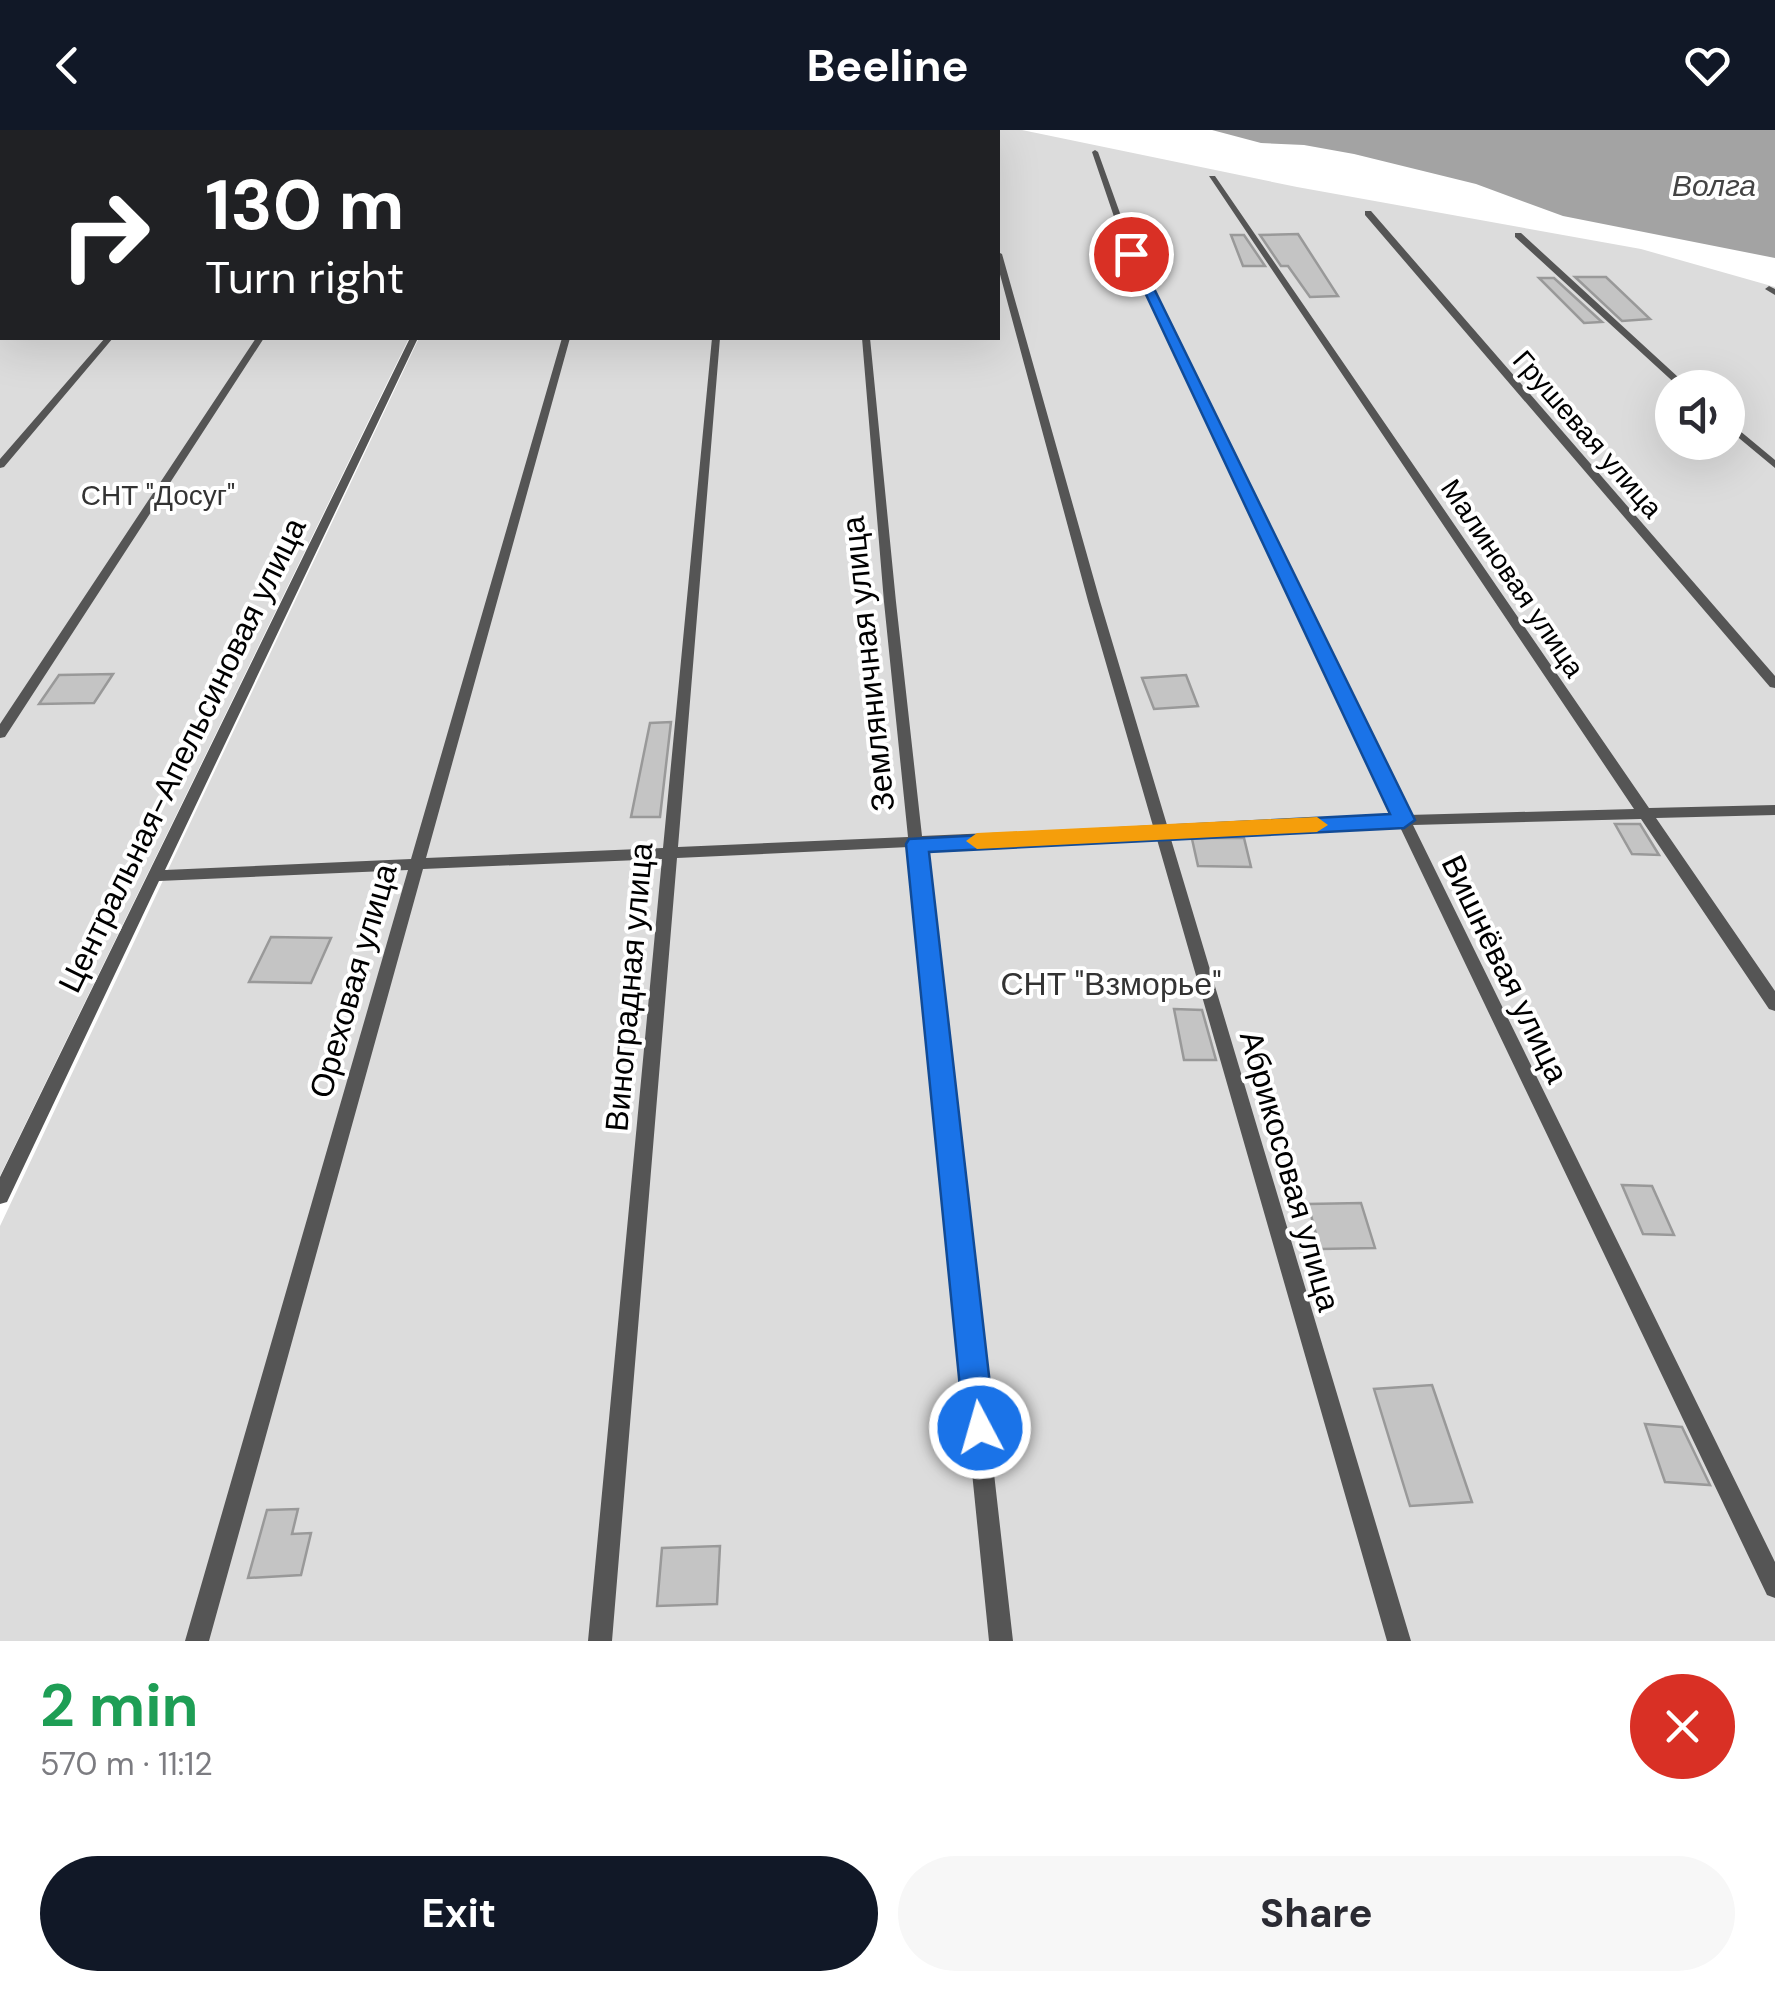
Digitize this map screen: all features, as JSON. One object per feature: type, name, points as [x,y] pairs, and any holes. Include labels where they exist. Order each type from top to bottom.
[{"type":"lane","name":"Вишнёвая улица","points":[[1095,152],[1131,254],[1775,1587]]},
{"type":"lane","name":"Малиновая улица","points":[[1212,178],[1775,1004]]},
{"type":"lane","name":"Грушевая улица","points":[[1368,213],[1775,684]]},
{"type":"lane","points":[[1518,236],[1666,370]]},
{"type":"lane","name":"Абрикосовая улица","points":[[1000,261],[1399,1641]]},
{"type":"lane","points":[[0,465],[107,340]]},
{"type":"lane","points":[[0,734],[259,340]]},
{"type":"lane","name":"Центральная-Апельсиновая улица","points":[[0,1196],[413,340]]},
{"type":"lane","name":"Ореховая улица","points":[[197,1641],[565,340]]},
{"type":"lane","name":"Виноградная улица","points":[[600,1641],[716,340]]},
{"type":"lane","name":"Земляничная улица","points":[[866,340],[1001,1641]]},
{"type":"lane","points":[[1745,438],[1775,464]]},
{"type":"lane","points":[[154,876],[1404,820],[1775,810]]},
{"type":"green space","name":"СНТ \"Взморье\"","points":[[1000,130],[1022,130],[1297,187],[1641,249],[1775,287],[1775,1641],[0,1641],[0,1226],[418,340],[1000,340]]},
{"type":"green space","name":"СНТ \"Досуг\"","points":[[0,340],[408,340],[0,1176]]},
{"type":"water","name":"Волга","points":[[1212,130],[1775,130],[1775,258],[1563,216],[1476,184],[1354,154],[1304,145],[1261,143]]},
{"type":"building","points":[[1298,234],[1338,296],[1310,297],[1288,266],[1281,266],[1260,235]]},
{"type":"building","points":[[1231,235],[1244,235],[1265,266],[1243,266]]},
{"type":"building","points":[[1575,277],[1606,277],[1650,319],[1622,321]]},
{"type":"building","points":[[1539,278],[1554,278],[1602,322],[1584,323]]},
{"type":"building","points":[[113,674],[94,703],[39,704],[59,675]]},
{"type":"building","points":[[1186,675],[1198,706],[1154,709],[1142,678]]},
{"type":"building","points":[[671,722],[660,817],[631,817],[650,723]]},
{"type":"building","points":[[1615,824],[1640,824],[1659,855],[1632,854]]},
{"type":"building","points":[[1244,838],[1251,867],[1198,866],[1192,839]]},
{"type":"building","points":[[271,937],[331,938],[311,983],[249,982]]},
{"type":"building","points":[[1174,1009],[1202,1010],[1216,1060],[1184,1060]]},
{"type":"building","points":[[1622,1185],[1652,1186],[1674,1235],[1643,1234]]},
{"type":"building","points":[[1361,1203],[1375,1248],[1320,1249],[1308,1204]]},
{"type":"building","points":[[1432,1385],[1472,1502],[1410,1506],[1374,1389]]},
{"type":"building","points":[[1645,1424],[1682,1427],[1710,1485],[1665,1482]]},
{"type":"building","points":[[298,1509],[292,1534],[311,1533],[301,1575],[248,1578],[267,1510]]},
{"type":"building","points":[[720,1546],[717,1604],[657,1606],[662,1548]]},
{"type":"slow traffic","points":[[977,841],[1317,825]]},
{"type":"route","points":[[980,1428],[917,844],[1404,820],[1131,254]]}]
